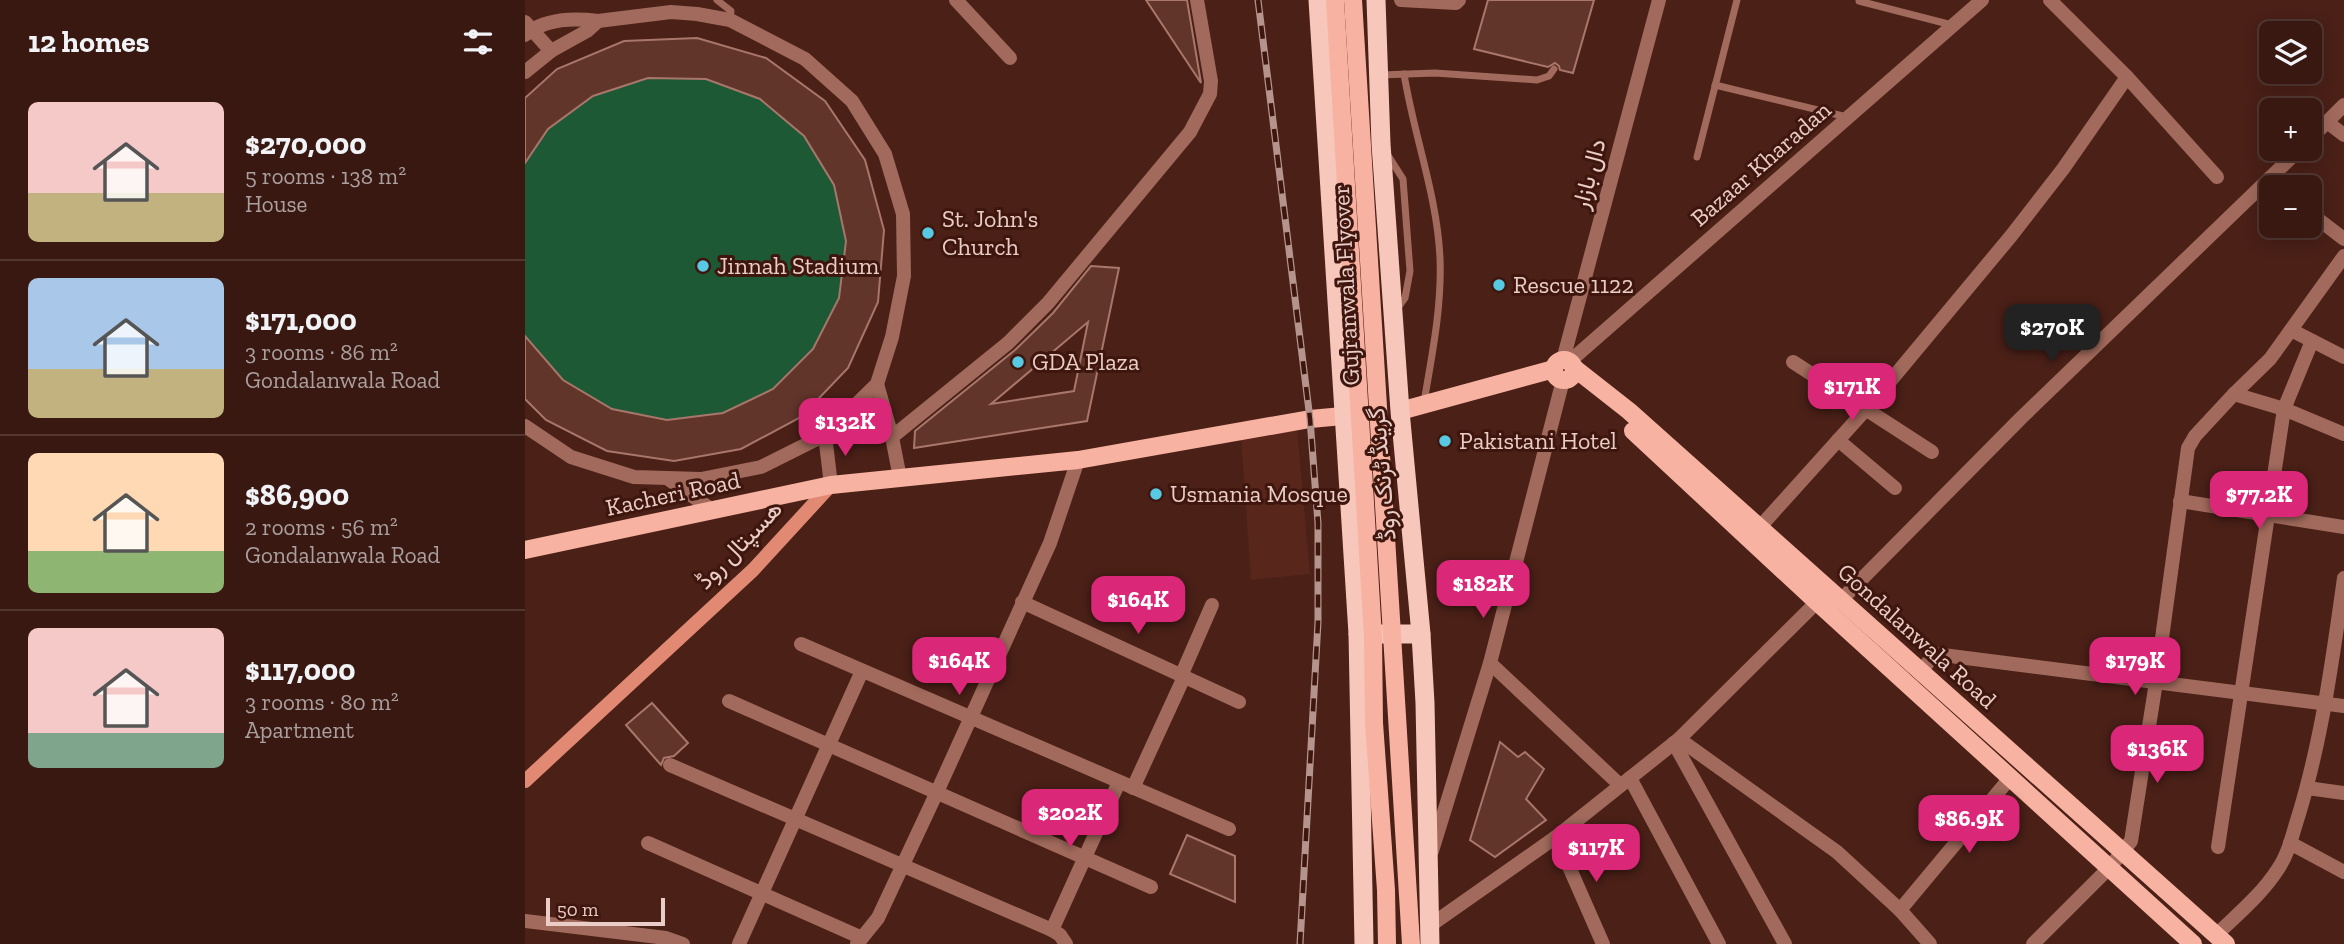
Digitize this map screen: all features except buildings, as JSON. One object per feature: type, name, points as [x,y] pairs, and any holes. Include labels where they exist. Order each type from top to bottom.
[{"type":"highway","name":"گرینڈ ٹرنک روڈ","points":[[1318,0],[1358,634],[1364,944]]},
{"type":"highway","name":"گرینڈ ٹرنک روڈ","points":[[1376,0],[1381,144],[1425,703],[1429,935]]},
{"type":"highway","points":[[1327,154],[1381,144]]},
{"type":"highway","points":[[1358,634],[1421,634]]},
{"type":"main road","name":"Gujranwala Flyover","points":[[1335,0],[1373,637],[1374,723],[1386,890],[1387,944]]},
{"type":"main road","name":"Gujranwala Flyover","points":[[1353,0],[1411,944]]},
{"type":"main road","points":[[1400,411],[1565,369]]},
{"type":"main road","name":"Gondalanwala Road","points":[[1565,369],[1629,411],[2221,939]]},
{"type":"main road","name":"Gondalanwala Road","points":[[1565,369],[2193,944]]},
{"type":"main road","points":[[831,485],[1078,460],[1343,416]]},
{"type":"main road","name":"Kacheri Road","points":[[525,550],[831,485]]},
{"type":"main road","name":"ھسپتال روڈ","points":[[525,781],[753,570],[831,485]]},
{"type":"street","points":[[956,0],[1010,58]]},
{"type":"street","points":[[893,437],[1008,343],[1048,303],[1190,132],[1210,94],[1211,82],[1196,0]]},
{"type":"street","points":[[1401,0],[1456,3],[1459,0]]},
{"type":"street","name":"دال بازار","points":[[1427,867],[1490,663],[1659,0]]},
{"type":"street","name":"Bazaar Kharadan","points":[[1565,369],[1982,0]]},
{"type":"street","points":[[2050,0],[2127,76],[2217,177]]},
{"type":"street","points":[[525,426],[571,457],[634,477],[701,479],[761,467],[825,435],[877,384],[892,338],[904,276],[903,214],[885,154],[852,101],[806,59],[730,20],[698,14],[671,12],[598,21],[572,18],[527,29]]},
{"type":"street","points":[[525,72],[551,51],[587,31],[598,21]]},
{"type":"street","points":[[527,29],[551,51]]},
{"type":"street","points":[[1759,528],[1865,410],[2011,236],[2063,169],[2127,76]]},
{"type":"street","points":[[2322,127],[2344,105]]},
{"type":"street","points":[[2327,122],[2344,135]]},
{"type":"street","points":[[1429,935],[1676,741],[1817,602],[1842,600],[2021,418],[2259,198]]},
{"type":"street","points":[[2322,222],[2344,239]]},
{"type":"street","points":[[2033,944],[2110,867],[2131,841],[2188,448],[2195,436],[2270,359],[2344,256]]},
{"type":"street","points":[[2291,330],[2344,357]]},
{"type":"street","points":[[2218,847],[2284,409],[2312,341]]},
{"type":"street","points":[[1793,362],[1932,452]]},
{"type":"street","points":[[877,384],[893,437],[900,478]]},
{"type":"street","points":[[2234,394],[2284,409],[2344,435]]},
{"type":"street","points":[[825,435],[831,485]]},
{"type":"street","points":[[1838,440],[1895,488]]},
{"type":"street","points":[[648,843],[761,893],[859,941],[878,918],[937,792],[1050,543],[1078,460]]},
{"type":"street","points":[[667,478],[712,510]]},
{"type":"street","points":[[2180,501],[2344,527]]},
{"type":"street","points":[[2221,939],[2267,886],[2281,866],[2290,843],[2307,789],[2341,625],[2344,578]]},
{"type":"street","points":[[1022,602],[1239,702]]},
{"type":"street","points":[[1133,788],[1212,605]]},
{"type":"street","points":[[801,644],[1229,829]]},
{"type":"street","points":[[1920,672],[1935,654],[2344,706]]},
{"type":"street","points":[[1490,663],[1625,782],[1719,944]]},
{"type":"street","points":[[739,944],[862,671]]},
{"type":"street","points":[[729,701],[1151,887]]},
{"type":"street","points":[[1676,741],[1837,852],[1900,910],[1930,944]]},
{"type":"street","points":[[1676,741],[1785,944]]},
{"type":"street","points":[[670,765],[1052,930],[1060,935],[1066,944]]},
{"type":"street","points":[[1900,910],[2010,778]]},
{"type":"street","points":[[1052,930],[1119,782]]},
{"type":"street","points":[[2307,789],[2344,793]]},
{"type":"street","points":[[1556,837],[1604,944]]},
{"type":"street","points":[[2290,843],[2344,872]]},
{"type":"street","points":[[525,921],[666,938],[683,944]]},
{"type":"lane","points":[[717,0],[731,11],[730,20]]},
{"type":"lane","points":[[1697,157],[1737,0]]},
{"type":"lane","points":[[1859,1],[1953,26]]},
{"type":"lane","points":[[1379,75],[1435,73],[1537,80],[1549,76],[1554,69]]},
{"type":"lane","points":[[1404,74],[1427,172],[1440,258],[1437,326],[1424,403]]},
{"type":"lane","points":[[1715,85],[1848,118]]},
{"type":"shaded area","points":[[1297,429],[1310,574],[1251,580],[1241,435]]},
{"type":"green space","name":"Jinnah Stadium","points":[[697,38],[766,58],[825,101],[865,160],[884,230],[878,302],[848,368],[801,417],[741,449],[674,461],[607,451],[546,420],[525,399],[525,98],[557,69],[624,41]]},
{"type":"railway","points":[[1258,0],[1310,419],[1318,523],[1318,622],[1300,944]]},
{"type":"place","name":"St. John's Church","points":[[928,233]]},
{"type":"place","name":"Jinnah Stadium","points":[[703,266]]},
{"type":"place","name":"Rescue 1122","points":[[1499,285]]},
{"type":"place","name":"GDA Plaza","points":[[1018,362]]},
{"type":"place","name":"Pakistani Hotel","points":[[1445,441]]},
{"type":"place","name":"Usmania Mosque","points":[[1156,494]]}]
